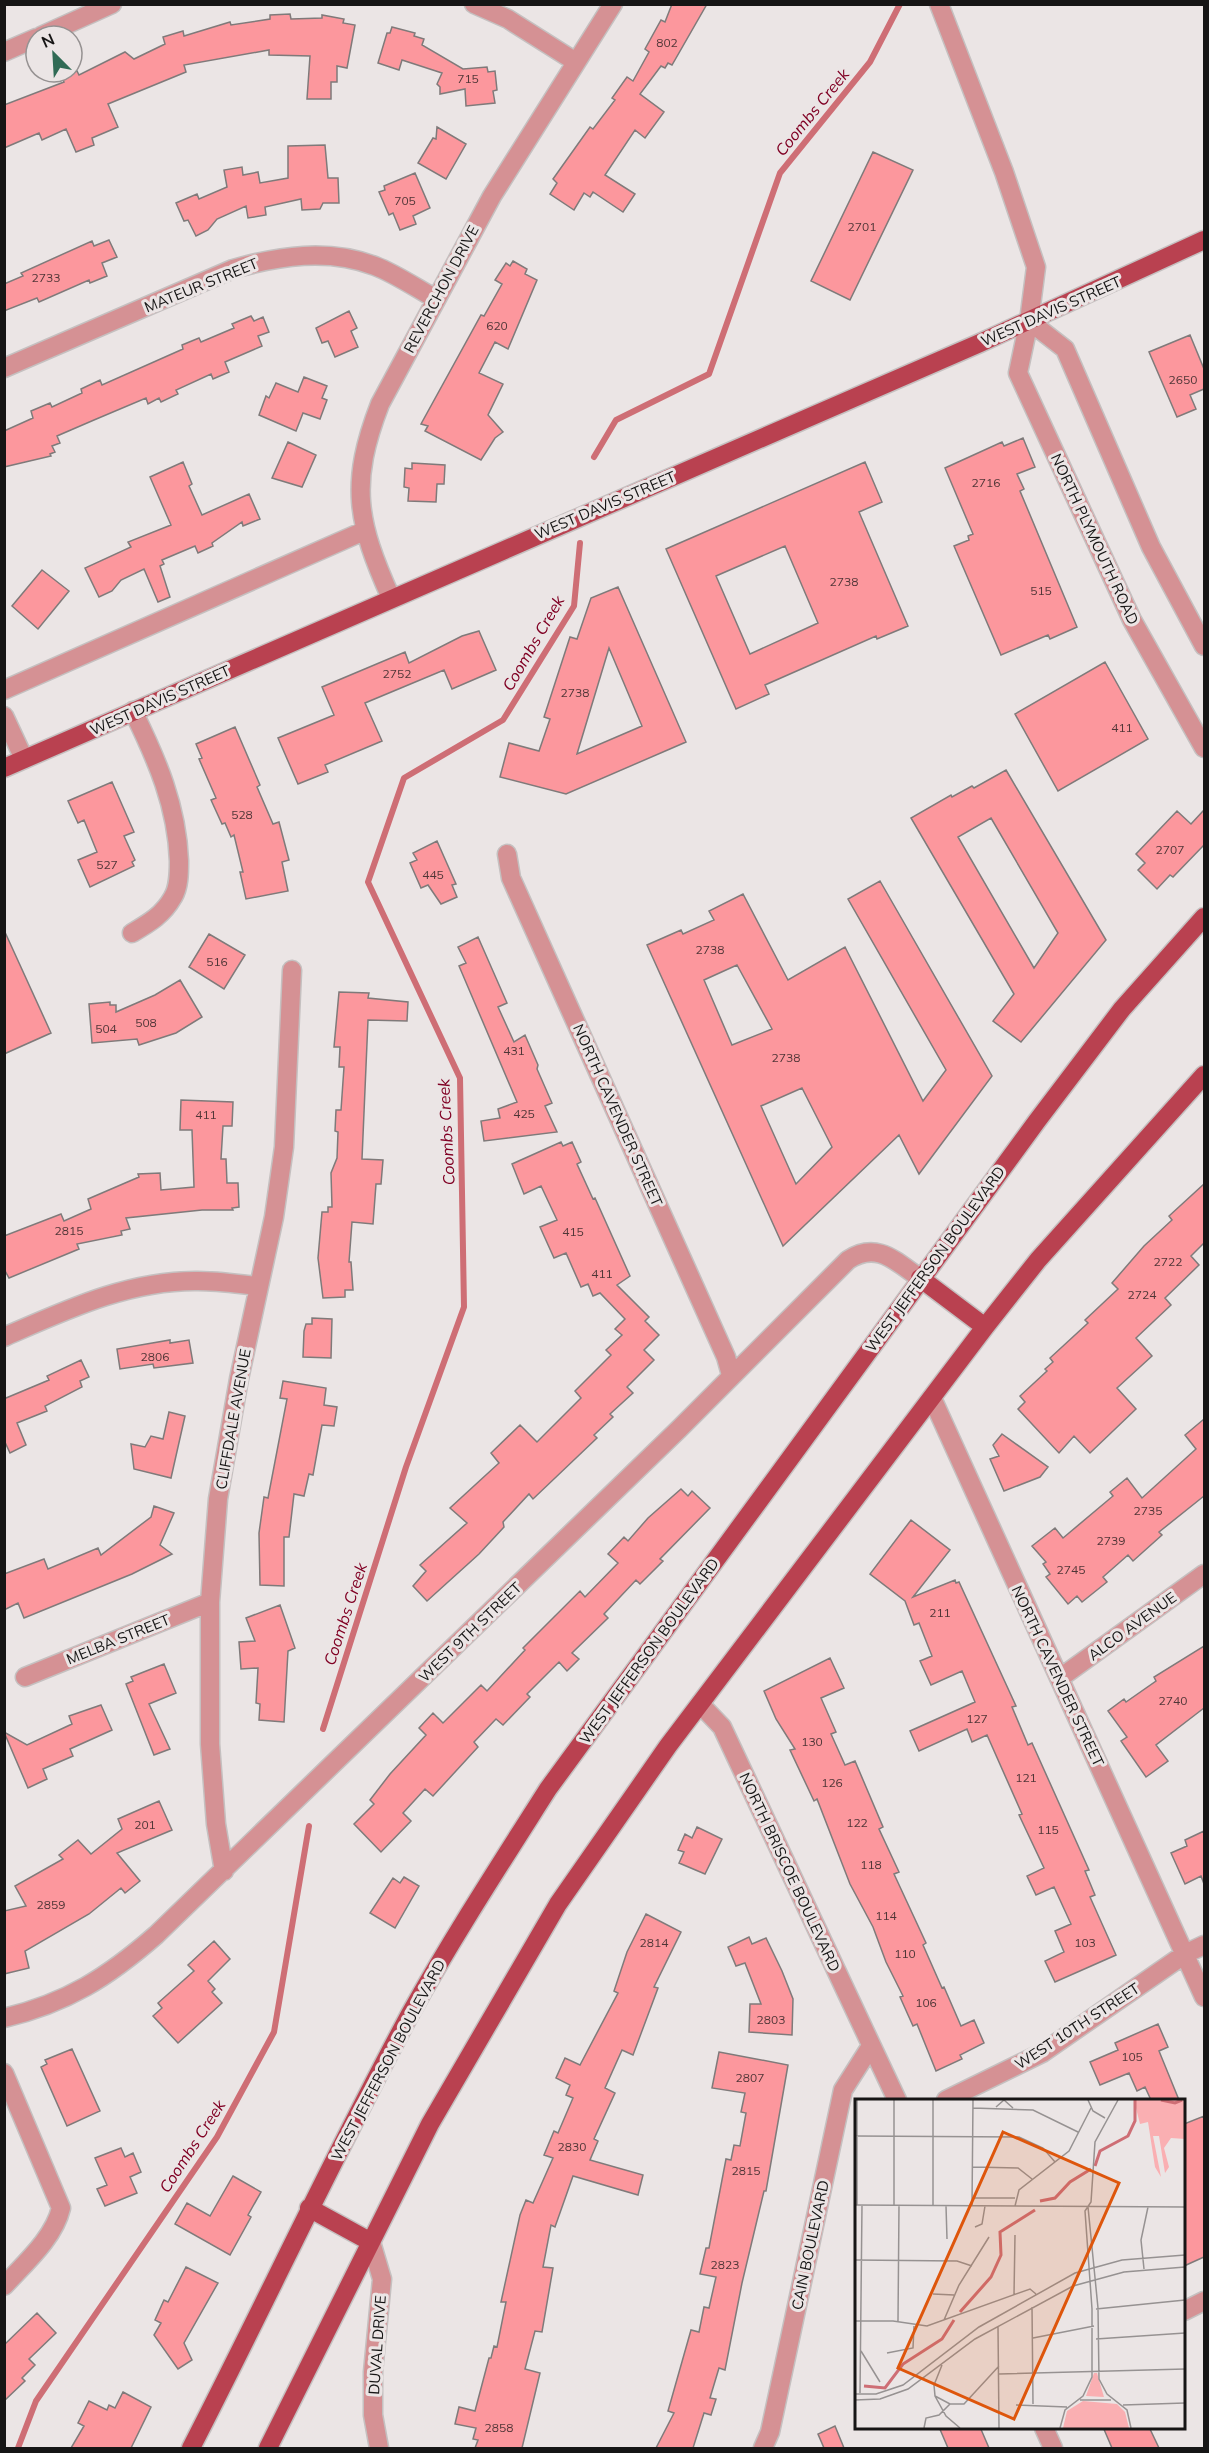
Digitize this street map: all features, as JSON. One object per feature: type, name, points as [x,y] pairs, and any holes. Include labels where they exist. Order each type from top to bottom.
[{"type":"main road","name":"WEST DAVIS STREET","points":[[4,768],[1029,321],[1204,240]]},
{"type":"main road","name":"WEST JEFFERSON BOULEVARD","points":[[191,2448],[309,2208],[423,1991],[548,1789],[920,1278],[1122,1008],[1204,917]]},
{"type":"main road","points":[[268,2448],[430,2124],[517,1970],[558,1904],[623,1809],[700,1704],[985,1328],[1038,1260],[1204,1075]]},
{"type":"main road","points":[[920,1278],[985,1328]]},
{"type":"main road","points":[[309,2208],[371,2242]]},
{"type":"street","points":[[68,24],[112,4]]},
{"type":"street","points":[[474,4],[508,19],[576,62]]},
{"type":"street","name":"REVERCHON DRIVE","points":[[391,598],[364,531],[360,466],[366,439],[380,404],[492,196],[613,4]]},
{"type":"street","name":"NORTH PLYMOUTH ROAD","points":[[939,4],[1004,172],[1036,267],[1029,321],[1018,373],[1132,620],[1204,748]]},
{"type":"street","points":[[4,52],[24,43]]},
{"type":"street","name":"MATEUR STREET","points":[[4,368],[233,269],[272,258],[304,255],[340,258],[374,266],[436,299]]},
{"type":"street","points":[[1029,321],[1065,349],[1151,547],[1204,646]]},
{"type":"street","points":[[4,690],[364,531]]},
{"type":"street","points":[[132,933],[156,920],[175,896],[179,876],[178,838],[171,803],[156,759],[133,711]]},
{"type":"street","points":[[4,716],[24,759]]},
{"type":"street","name":"NORTH CAVENDER STREET","points":[[507,854],[511,878],[726,1357],[731,1375]]},
{"type":"street","name":"CLIFFDALE AVENUE","points":[[224,1870],[216,1824],[210,1744],[210,1602],[218,1499],[258,1286],[274,1217],[284,1147],[292,970]]},
{"type":"street","name":"WEST 9TH STREET","points":[[4,2018],[62,2001],[96,1983],[126,1962],[224,1870],[848,1260],[860,1252],[876,1251],[920,1278]]},
{"type":"street","points":[[4,1337],[102,1296],[143,1286],[197,1281],[258,1286]]},
{"type":"street","name":"NORTH CAVENDER STREET","points":[[932,1398],[1204,1997]]},
{"type":"street","name":"ALCO AVENUE","points":[[1060,1678],[1204,1574]]},
{"type":"street","name":"MELBA STREET","points":[[25,1677],[210,1602]]},
{"type":"street","name":"NORTH BRISCOE BOULEVARD","points":[[700,1704],[722,1727],[897,2099]]},
{"type":"street","name":"WEST 10TH STREET","points":[[948,2099],[1042,2053],[1185,1954],[1204,1945]]},
{"type":"street","name":"CAIN BOULEVARD","points":[[763,2448],[770,2432],[843,2090],[871,2046]]},
{"type":"street","points":[[4,2073],[60,2208],[58,2220],[45,2240],[4,2286]]},
{"type":"street","name":"DUVAL DRIVE","points":[[371,2242],[382,2279],[373,2373],[373,2415],[379,2448]]},
{"type":"street","points":[[1185,2311],[1204,2301]]},
{"type":"street","points":[[1045,2429],[1053,2448]]},
{"type":"building","points":[[672,4],[707,4],[672,65],[668,63],[665,68],[661,66],[640,94],[664,112],[645,138],[635,130],[605,175],[635,194],[623,212],[593,192],[590,197],[584,193],[574,210],[550,194],[557,183],[553,179],[590,127],[593,129],[615,100],[612,98],[627,77],[633,81],[649,52],[645,49],[661,20],[665,22]]},
{"type":"building","points":[[290,14],[291,19],[322,18],[322,15],[344,19],[343,23],[355,25],[347,68],[337,66],[337,82],[331,82],[331,99],[307,99],[310,56],[269,55],[269,50],[184,65],[186,72],[108,104],[118,127],[92,138],[94,145],[76,152],[66,129],[42,140],[39,133],[4,148],[4,105],[59,84],[84,84],[84,72],[125,52],[134,59],[165,44],[163,37],[183,31],[184,36],[230,22],[231,25],[270,19],[270,15]]},
{"type":"building","points":[[392,27],[415,33],[414,36],[424,39],[422,45],[463,69],[487,67],[488,72],[495,71],[497,90],[493,91],[495,103],[466,106],[465,89],[440,94],[440,87],[437,84],[442,73],[402,60],[399,70],[378,63],[387,33],[390,33]]},
{"type":"building","points":[[437,127],[466,144],[446,179],[418,163],[433,138],[436,139]]},
{"type":"building","points":[[325,145],[328,178],[338,178],[339,203],[323,203],[320,209],[302,210],[301,199],[265,207],[266,215],[248,218],[246,206],[217,219],[208,230],[196,236],[188,220],[184,221],[176,203],[197,194],[199,199],[227,187],[224,170],[242,167],[243,175],[258,172],[260,183],[288,178],[288,146]]},
{"type":"building","points":[[873,152],[913,170],[850,300],[811,281]]},
{"type":"building","points":[[415,173],[430,208],[413,216],[416,224],[400,230],[393,213],[389,215],[379,192],[385,190],[384,186]]},
{"type":"building","points":[[109,240],[117,257],[102,263],[107,276],[90,283],[89,280],[39,302],[37,298],[4,311],[4,284],[23,276],[21,273],[92,241],[94,246]]},
{"type":"building","points":[[513,261],[527,269],[525,274],[537,280],[508,349],[495,342],[479,373],[503,384],[488,415],[503,432],[495,438],[481,460],[425,431],[428,426],[421,424],[481,315],[484,316],[502,284],[495,280],[506,263],[510,266]]},
{"type":"building","points":[[349,311],[357,328],[351,331],[358,347],[335,357],[328,341],[322,343],[316,328]]},
{"type":"building","points":[[251,316],[254,321],[263,317],[269,332],[258,336],[262,346],[225,362],[229,372],[213,379],[211,374],[176,390],[178,394],[161,402],[159,398],[148,404],[146,398],[57,436],[60,443],[52,446],[55,452],[50,454],[51,456],[4,467],[4,431],[33,418],[31,411],[50,403],[52,407],[82,393],[81,389],[100,380],[102,385],[183,349],[182,345],[199,338],[201,342],[234,328],[232,324]]},
{"type":"building","points":[[1190,335],[1204,369],[1204,389],[1190,395],[1196,409],[1177,417],[1149,352]]},
{"type":"building","points":[[304,377],[327,386],[322,398],[327,400],[320,419],[303,413],[296,431],[259,415],[266,396],[269,398],[276,383],[298,392]]},
{"type":"building","points":[[1023,438],[1035,467],[1017,474],[1024,489],[1020,491],[1077,627],[1050,639],[1048,635],[1001,655],[954,546],[969,540],[968,536],[973,534],[945,468],[1002,442],[1004,446]]},
{"type":"building","points":[[288,442],[316,455],[302,487],[272,478]]},
{"type":"building","points":[[183,462],[192,484],[189,486],[202,515],[249,494],[260,519],[243,526],[242,522],[212,543],[213,546],[198,553],[195,546],[162,560],[164,564],[160,566],[170,597],[158,602],[144,569],[121,580],[112,591],[99,597],[85,568],[131,547],[128,542],[171,525],[150,477]]},
{"type":"building","points":[[865,462],[882,502],[859,512],[908,626],[877,639],[876,636],[765,685],[769,694],[736,709],[666,549]],"holes":[[[785,546],[818,623],[750,654],[716,576]]]},
{"type":"building","points":[[412,463],[445,465],[444,484],[437,484],[436,502],[408,501],[409,488],[404,487],[405,468],[412,469]]},
{"type":"building","points":[[42,570],[69,591],[38,629],[12,606]]},
{"type":"building","points":[[618,587],[686,742],[566,794],[500,777],[509,743],[539,751],[550,719],[544,717],[570,637],[577,639],[591,598]],"holes":[[[609,648],[642,726],[577,754]]]},
{"type":"building","points":[[479,631],[496,670],[452,689],[444,670],[365,703],[382,741],[325,765],[328,772],[298,784],[278,738],[334,715],[322,687],[405,652],[409,663],[462,636]]},
{"type":"building","points":[[1105,662],[1148,739],[1058,791],[1015,714]]},
{"type":"building","points":[[235,727],[260,785],[257,787],[273,824],[279,822],[289,860],[282,862],[288,891],[246,899],[240,872],[243,872],[234,835],[231,837],[225,823],[222,824],[211,800],[216,798],[199,759],[202,758],[196,744]]},
{"type":"building","points":[[1006,770],[1106,940],[1021,1042],[993,1021],[1014,994],[911,818],[951,795],[952,797],[972,786],[974,788]],"holes":[[[991,818],[1058,933],[1034,968],[958,837]]]},
{"type":"building","points":[[112,782],[134,832],[124,836],[135,860],[132,862],[134,866],[90,887],[78,860],[97,852],[84,820],[78,823],[68,801]]},
{"type":"building","points":[[1204,810],[1204,845],[1173,877],[1170,875],[1157,889],[1138,870],[1145,863],[1136,854],[1177,811],[1191,824]]},
{"type":"building","points":[[437,841],[456,884],[452,885],[457,897],[441,904],[428,885],[421,888],[410,863],[417,860],[413,853]]},
{"type":"building","points":[[880,881],[992,1076],[919,1174],[899,1135],[783,1246],[647,945],[681,930],[683,934],[714,920],[709,911],[743,894],[788,980],[845,947],[923,1101],[946,1070],[848,899]],"holes":[[[737,965],[772,1029],[732,1045],[704,980]],[[802,1088],[832,1147],[796,1184],[761,1106]]]},
{"type":"building","points":[[4,930],[51,1033],[4,1054]]},
{"type":"building","points":[[209,934],[245,955],[224,989],[189,967]]},
{"type":"building","points":[[478,937],[507,1003],[498,1007],[514,1042],[525,1035],[552,1103],[545,1106],[557,1132],[484,1141],[481,1121],[500,1118],[498,1109],[517,1102],[459,966],[466,963],[458,947]]},
{"type":"building","points":[[180,980],[202,1017],[176,1033],[139,1045],[137,1039],[92,1043],[89,1004],[110,1002],[110,1005],[116,1005],[116,1012],[155,995]]},
{"type":"building","points":[[339,992],[369,993],[368,998],[408,1002],[407,1021],[368,1020],[362,1159],[383,1160],[381,1184],[376,1184],[373,1224],[352,1222],[349,1262],[351,1262],[353,1290],[345,1290],[345,1297],[323,1298],[318,1258],[322,1212],[328,1212],[328,1207],[332,1207],[331,1173],[337,1158],[336,1110],[341,1110],[344,1067],[339,1067],[340,1047],[334,1047]]},
{"type":"building","points":[[181,1100],[233,1102],[232,1126],[223,1126],[221,1159],[226,1159],[227,1183],[238,1183],[239,1207],[232,1208],[233,1210],[202,1210],[126,1218],[130,1229],[121,1231],[122,1235],[77,1244],[79,1249],[9,1278],[4,1269],[4,1236],[61,1214],[64,1221],[91,1209],[88,1199],[139,1177],[138,1174],[160,1173],[161,1190],[194,1187],[192,1130],[180,1130]]},
{"type":"building","points":[[561,1142],[563,1146],[572,1142],[581,1162],[577,1164],[630,1276],[617,1285],[649,1317],[645,1321],[659,1335],[644,1350],[654,1360],[627,1387],[633,1393],[610,1414],[613,1417],[594,1435],[597,1438],[533,1499],[529,1494],[503,1522],[504,1527],[479,1554],[427,1601],[413,1586],[426,1571],[420,1565],[467,1523],[450,1508],[499,1463],[491,1453],[520,1425],[537,1442],[581,1398],[575,1391],[611,1355],[606,1350],[622,1335],[615,1329],[625,1319],[600,1293],[593,1296],[588,1284],[581,1287],[566,1253],[554,1258],[540,1227],[557,1220],[541,1186],[524,1194],[512,1164]]},
{"type":"building","points":[[1204,1184],[1204,1243],[1191,1256],[1199,1265],[1165,1298],[1171,1305],[1136,1338],[1152,1356],[1117,1388],[1136,1409],[1090,1453],[1074,1436],[1059,1453],[1018,1409],[1025,1402],[1020,1396],[1047,1371],[1045,1369],[1053,1362],[1050,1358],[1088,1323],[1085,1320],[1118,1289],[1112,1283],[1144,1246],[1172,1220],[1169,1216]]},
{"type":"building","points":[[312,1318],[332,1319],[331,1358],[303,1357],[304,1331],[306,1324],[312,1324]]},
{"type":"building","points":[[170,1340],[170,1343],[189,1340],[193,1363],[154,1368],[153,1364],[120,1369],[117,1349]]},
{"type":"building","points":[[81,1360],[89,1377],[80,1381],[82,1387],[45,1406],[47,1411],[17,1423],[26,1445],[10,1453],[4,1440],[4,1395],[6,1398],[49,1380],[47,1376]]},
{"type":"building","points":[[283,1381],[326,1388],[324,1405],[337,1407],[334,1426],[322,1425],[313,1475],[309,1474],[304,1496],[294,1494],[289,1537],[284,1537],[284,1586],[260,1585],[259,1533],[264,1497],[268,1498],[287,1399],[280,1398]]},
{"type":"building","points":[[169,1412],[185,1416],[171,1478],[134,1469],[131,1444],[145,1447],[151,1436],[163,1439]]},
{"type":"building","points":[[1204,1419],[1204,1496],[1159,1532],[1162,1535],[1133,1561],[1128,1555],[1103,1577],[1107,1582],[1082,1602],[1077,1596],[1068,1604],[1046,1577],[1050,1574],[1043,1564],[1046,1562],[1032,1546],[1055,1528],[1063,1538],[1113,1496],[1110,1492],[1127,1478],[1142,1498],[1196,1449],[1185,1435]]},
{"type":"building","points":[[1002,1434],[1048,1467],[1040,1477],[1004,1491],[990,1459],[999,1456],[993,1445]]},
{"type":"building","points":[[681,1489],[688,1496],[692,1491],[710,1508],[660,1559],[663,1561],[640,1584],[636,1580],[604,1614],[608,1618],[572,1653],[579,1659],[567,1671],[559,1662],[527,1694],[530,1697],[503,1725],[496,1719],[474,1742],[478,1747],[433,1796],[425,1789],[403,1813],[411,1821],[381,1852],[354,1824],[374,1804],[370,1800],[390,1774],[426,1735],[419,1728],[433,1713],[443,1723],[481,1685],[487,1691],[525,1650],[523,1648],[580,1591],[585,1597],[618,1563],[608,1554],[624,1537],[628,1541],[648,1518]]},
{"type":"building","points":[[154,1506],[174,1513],[160,1545],[172,1554],[132,1574],[24,1618],[18,1603],[4,1610],[4,1574],[44,1559],[48,1569],[98,1548],[101,1555],[151,1517]]},
{"type":"building","points":[[911,1520],[950,1550],[913,1597],[955,1580],[956,1583],[959,1582],[1016,1706],[1012,1707],[1028,1745],[1032,1743],[1089,1870],[1085,1871],[1095,1895],[1090,1897],[1116,1955],[1055,1982],[1045,1961],[1064,1952],[1055,1931],[1071,1924],[1054,1887],[1036,1895],[1027,1876],[1044,1868],[1019,1815],[1022,1814],[987,1735],[972,1742],[967,1729],[919,1751],[910,1731],[975,1702],[962,1671],[931,1685],[920,1661],[932,1656],[919,1623],[914,1625],[905,1601],[870,1574]]},
{"type":"building","points":[[280,1605],[295,1648],[288,1651],[284,1722],[259,1720],[260,1704],[256,1703],[258,1668],[241,1669],[239,1642],[255,1641],[246,1618]]},
{"type":"building","points":[[1204,1646],[1204,1708],[1156,1745],[1168,1761],[1146,1777],[1121,1741],[1127,1737],[1108,1711],[1124,1699],[1126,1702],[1156,1681],[1154,1677]]},
{"type":"building","points":[[830,1658],[844,1688],[821,1698],[836,1732],[831,1734],[845,1765],[855,1761],[883,1827],[879,1829],[899,1872],[894,1874],[926,1943],[923,1945],[942,1988],[944,1987],[961,2026],[974,2020],[984,2043],[960,2055],[962,2059],[936,2071],[917,2024],[913,2026],[900,1997],[903,1996],[886,1962],[873,1927],[850,1884],[817,1799],[814,1801],[790,1750],[795,1749],[776,1719],[764,1691]]},
{"type":"building","points":[[164,1664],[176,1693],[149,1704],[170,1749],[154,1755],[126,1684],[133,1681],[131,1677]]},
{"type":"building","points":[[101,1705],[112,1730],[70,1749],[73,1756],[43,1769],[47,1779],[28,1788],[4,1732],[27,1745],[72,1724],[69,1716]]},
{"type":"building","points":[[159,1801],[172,1830],[117,1853],[140,1881],[125,1893],[121,1888],[89,1914],[25,1951],[29,1968],[4,1974],[4,1911],[26,1906],[15,1886],[63,1859],[59,1855],[78,1840],[91,1854],[122,1829],[118,1819]]},
{"type":"building","points":[[697,1827],[722,1839],[705,1874],[679,1863],[684,1852],[678,1850],[685,1834],[692,1838]]},
{"type":"building","points":[[1204,1831],[1204,1884],[1201,1876],[1185,1884],[1171,1853],[1187,1846],[1185,1840]]},
{"type":"building","points":[[404,1877],[419,1886],[395,1928],[370,1913],[393,1878],[400,1883]]},
{"type":"building","points":[[646,1914],[681,1932],[654,1987],[658,1988],[633,2055],[622,2050],[605,2088],[615,2093],[594,2139],[598,2141],[590,2160],[643,2175],[638,2195],[573,2176],[555,2227],[551,2225],[543,2267],[553,2268],[542,2332],[535,2331],[525,2369],[540,2373],[522,2448],[475,2448],[478,2440],[473,2439],[476,2428],[455,2424],[459,2407],[475,2411],[489,2358],[491,2358],[494,2346],[497,2347],[506,2302],[501,2302],[520,2215],[526,2200],[533,2203],[553,2158],[544,2155],[554,2131],[558,2133],[573,2098],[566,2095],[570,2085],[556,2078],[565,2058],[580,2065],[618,1993],[614,1991],[627,1952]]},
{"type":"building","points":[[749,1937],[752,1944],[766,1938],[782,1971],[793,1999],[792,2035],[749,2032],[750,2004],[761,2004],[745,1963],[736,1966],[728,1947]]},
{"type":"building","points":[[214,1941],[230,1959],[208,1981],[215,1989],[212,1992],[222,2003],[178,2043],[153,2016],[162,2008],[158,2003],[194,1971],[188,1965]]},
{"type":"building","points":[[1158,2024],[1168,2047],[1159,2051],[1179,2099],[1151,2099],[1145,2087],[1137,2091],[1129,2073],[1100,2085],[1090,2062],[1118,2050],[1115,2043]]},
{"type":"building","points":[[72,2049],[100,2111],[67,2126],[41,2067],[47,2064],[45,2060]]},
{"type":"building","points":[[719,2052],[788,2065],[766,2191],[764,2191],[742,2283],[725,2370],[719,2368],[710,2398],[716,2399],[711,2415],[704,2413],[693,2448],[656,2448],[674,2413],[668,2411],[691,2330],[699,2332],[704,2307],[709,2308],[716,2277],[700,2274],[706,2248],[709,2248],[726,2159],[731,2160],[734,2145],[740,2146],[746,2113],[741,2112],[745,2093],[712,2088]]},
{"type":"building","points":[[1204,2116],[1204,2257],[1185,2266],[1185,2124]]},
{"type":"building","points":[[121,2148],[125,2157],[133,2153],[141,2172],[130,2177],[137,2193],[105,2206],[97,2189],[107,2185],[95,2158]]},
{"type":"building","points":[[233,2176],[261,2192],[248,2215],[251,2217],[230,2255],[175,2224],[187,2203],[210,2216]]},
{"type":"building","points":[[186,2267],[218,2283],[184,2343],[192,2360],[178,2369],[154,2335],[161,2323],[155,2320],[164,2300],[168,2302]]},
{"type":"building","points":[[37,2313],[56,2333],[29,2359],[35,2365],[22,2378],[25,2381],[4,2401],[4,2345]]},
{"type":"building","points":[[123,2392],[151,2407],[131,2448],[71,2448],[84,2426],[78,2423],[89,2401],[107,2410],[109,2405],[115,2408]]},
{"type":"building","points":[[835,2426],[844,2448],[824,2448],[818,2434]]},
{"type":"building","points":[[940,2429],[981,2429],[989,2448],[948,2448]]},
{"type":"building","points":[[1104,2429],[1150,2429],[1159,2448],[1112,2448]]},
{"type":"waterway","name":"Coombs Creek","points":[[594,457],[616,420],[709,374],[780,173],[870,62],[900,4]]},
{"type":"waterway","name":"Coombs Creek","points":[[323,1729],[406,1467],[464,1307],[460,1078],[368,882],[404,778],[503,720],[574,606],[580,543]]},
{"type":"waterway","name":"Coombs Creek","points":[[18,2448],[36,2401],[217,2137],[274,2032],[309,1826]]}]
